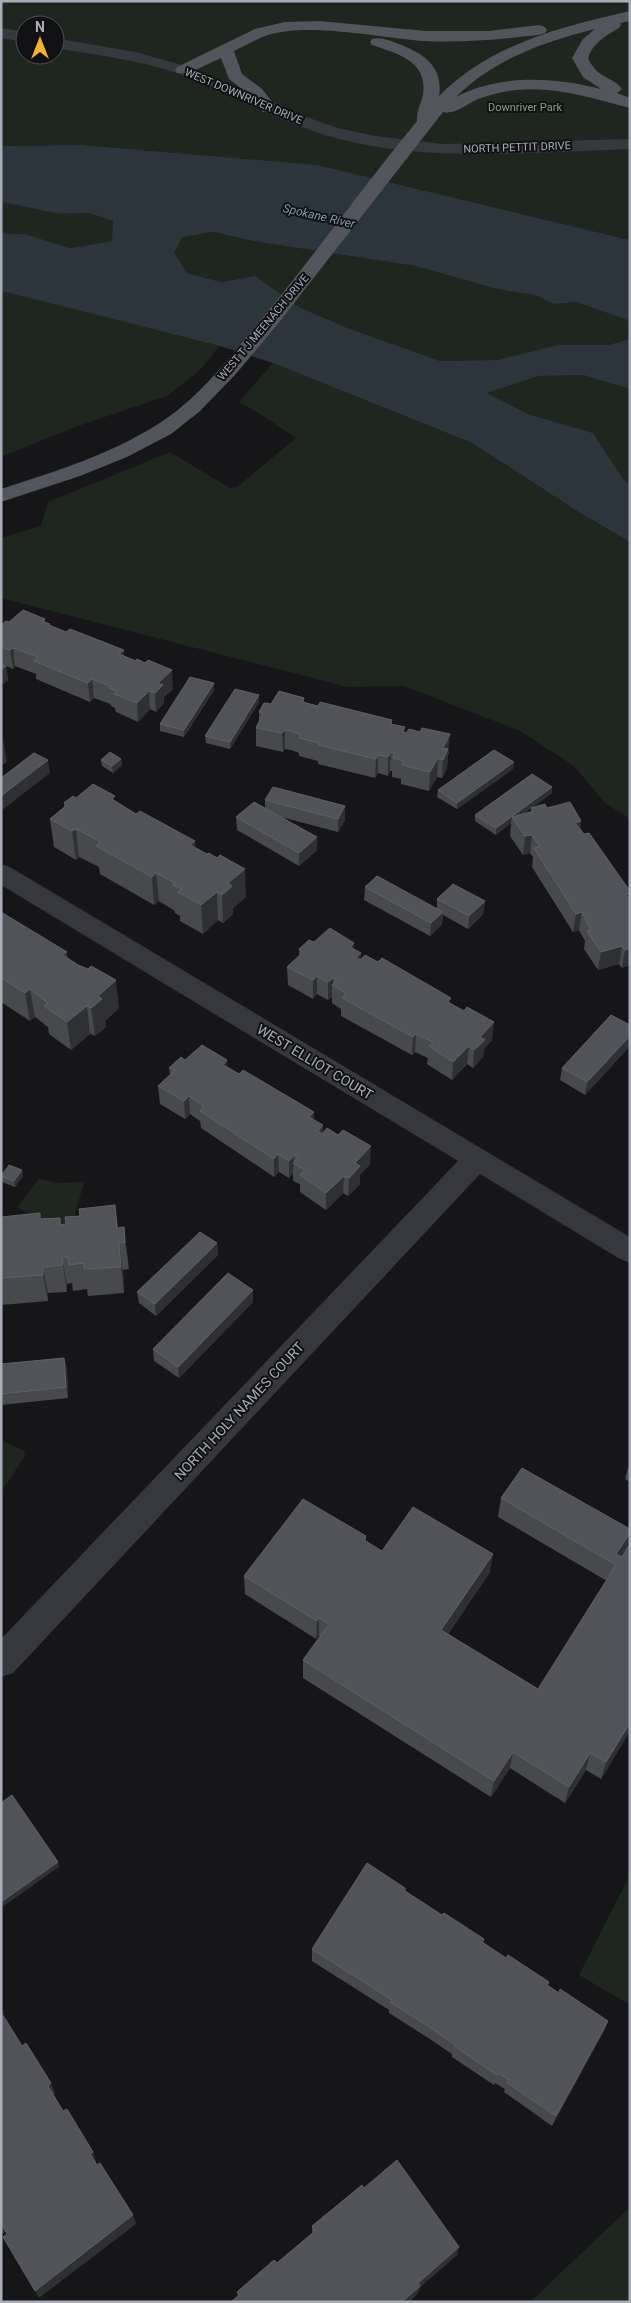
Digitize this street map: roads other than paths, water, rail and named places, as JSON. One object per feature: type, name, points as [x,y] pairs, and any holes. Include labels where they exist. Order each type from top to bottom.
[{"type":"main road","points":[[183,70],[252,36],[273,29],[299,26],[426,36],[489,36],[528,32],[630,16]]},
{"type":"main road","points":[[630,16],[592,38],[584,46],[580,58],[587,72],[594,79],[630,94]]},
{"type":"main road","points":[[422,126],[463,81],[499,58],[519,48],[563,33],[630,16]]},
{"type":"main road","points":[[339,28],[409,53],[427,65],[431,72],[432,81],[428,109],[422,126]]},
{"type":"main road","points":[[226,50],[235,76],[256,92],[269,108]]},
{"type":"main road","points":[[422,126],[454,104],[474,94],[518,84],[550,84],[579,87],[630,103]]},
{"type":"main road","name":"WEST T J MEENACH DRIVE","points":[[1,496],[102,461],[152,436],[185,415],[234,364],[270,322],[422,126]]},
{"type":"street","points":[[1,33],[15,35]]},
{"type":"street","name":"WEST DOWNRIVER DRIVE","points":[[65,45],[134,57],[183,70],[269,108],[334,132],[404,145]]},
{"type":"street","name":"NORTH PETTIT DRIVE","points":[[404,145],[442,149],[472,149],[630,144]]},
{"type":"street","name":"WEST ELLIOT COURT","points":[[1,873],[630,1251]]},
{"type":"street","name":"NORTH HOLY NAMES COURT","points":[[1,1662],[477,1159]]},
{"type":"water","name":"Spokane River","points":[[81,145],[318,165],[630,240],[630,321],[576,302],[554,304],[535,295],[497,289],[415,266],[253,241],[213,232],[182,237],[174,253],[187,273],[221,282],[255,276],[299,307],[345,327],[440,361],[497,360],[558,345],[608,345],[630,339],[630,389],[583,375],[538,376],[487,393],[528,414],[593,433],[623,479],[630,484],[630,542],[577,511],[472,443],[273,363],[220,346],[1,291],[1,233],[25,234],[70,248],[112,241],[113,221],[89,213],[60,214],[1,202],[1,146]]},
{"type":"park label","name":"Downriver Park","points":[[525,107]]}]
